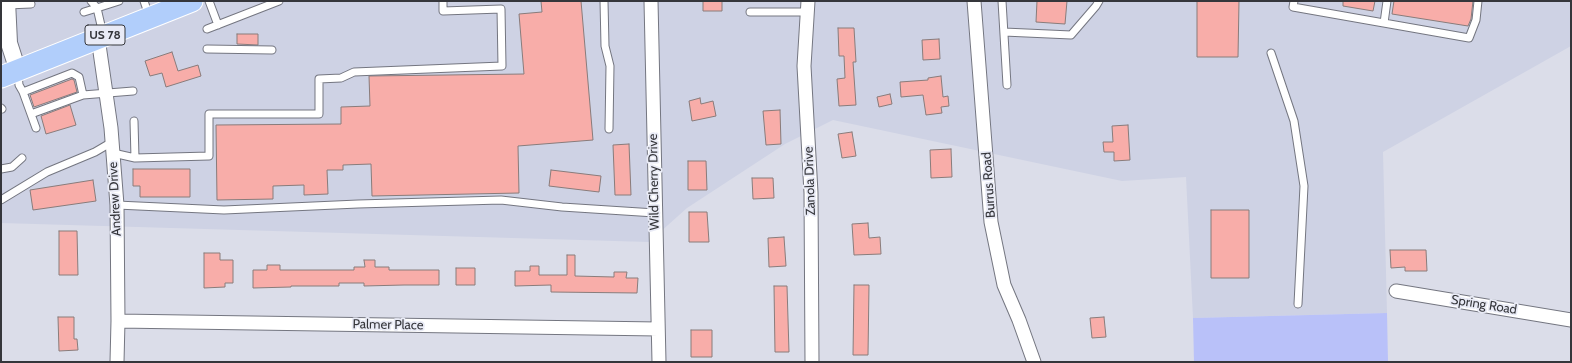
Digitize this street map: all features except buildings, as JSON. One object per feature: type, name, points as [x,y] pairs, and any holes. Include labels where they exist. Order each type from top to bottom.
[{"type":"main road","name":"US 78","points":[[9,74],[101,37],[147,9],[192,1]]},
{"type":"street","name":"Wild Cherry Drive","points":[[651,1],[659,362]]},
{"type":"street","name":"Burrus Road","points":[[974,1],[991,222],[1004,285],[1019,320],[1034,362]]},
{"type":"street","name":"Zanola Drive","points":[[808,6],[804,66],[811,192],[812,362]]},
{"type":"street","points":[[9,74],[11,9]]},
{"type":"street","name":"Andrew Drive","points":[[101,37],[113,148],[117,205],[117,362]]},
{"type":"street","name":"Spring Road","points":[[1396,291],[1571,320]]},
{"type":"street","name":"Palmer Place","points":[[118,321],[658,329]]},
{"type":"lane","points":[[91,1],[97,8],[101,37]]},
{"type":"lane","points":[[84,12],[119,1]]},
{"type":"lane","points":[[209,1],[218,25]]},
{"type":"lane","points":[[1,200],[47,172],[95,152],[113,148],[135,158],[209,156],[209,114],[319,114],[319,79],[341,78],[354,72],[368,71],[502,66],[501,9],[443,11],[443,1]]},
{"type":"lane","points":[[604,1],[605,46],[610,66],[609,129]]},
{"type":"lane","points":[[1002,1],[1007,85]]},
{"type":"lane","points":[[1004,32],[1071,35],[1096,6],[1098,1]]},
{"type":"lane","points":[[1294,1],[1294,7],[1469,38],[1476,20],[1478,1]]},
{"type":"lane","points":[[1384,23],[1387,1]]},
{"type":"lane","points":[[207,29],[274,2]]},
{"type":"lane","points":[[11,9],[31,4]]},
{"type":"lane","points":[[750,12],[808,6]]},
{"type":"lane","points":[[208,49],[272,50]]},
{"type":"lane","points":[[1271,53],[1294,121],[1304,186],[1298,304]]},
{"type":"lane","points":[[23,92],[40,87],[72,73],[79,77],[83,95]]},
{"type":"lane","points":[[9,74],[23,92],[36,128]]},
{"type":"lane","points":[[31,114],[66,99],[83,95],[133,91]]},
{"type":"lane","points":[[134,121],[135,158]]},
{"type":"lane","points":[[1,169],[12,167],[22,158]]},
{"type":"lane","points":[[117,205],[224,210],[501,200],[562,207],[655,213]]},
{"type":"shaded area","points":[[1,1],[1571,1],[1571,46],[1383,152],[1387,313],[1193,318],[1186,177],[1122,181],[833,120],[785,144],[687,208],[649,242],[1,223]]},
{"type":"shaded area","points":[[1387,313],[1388,362],[1194,362],[1193,318]]}]
